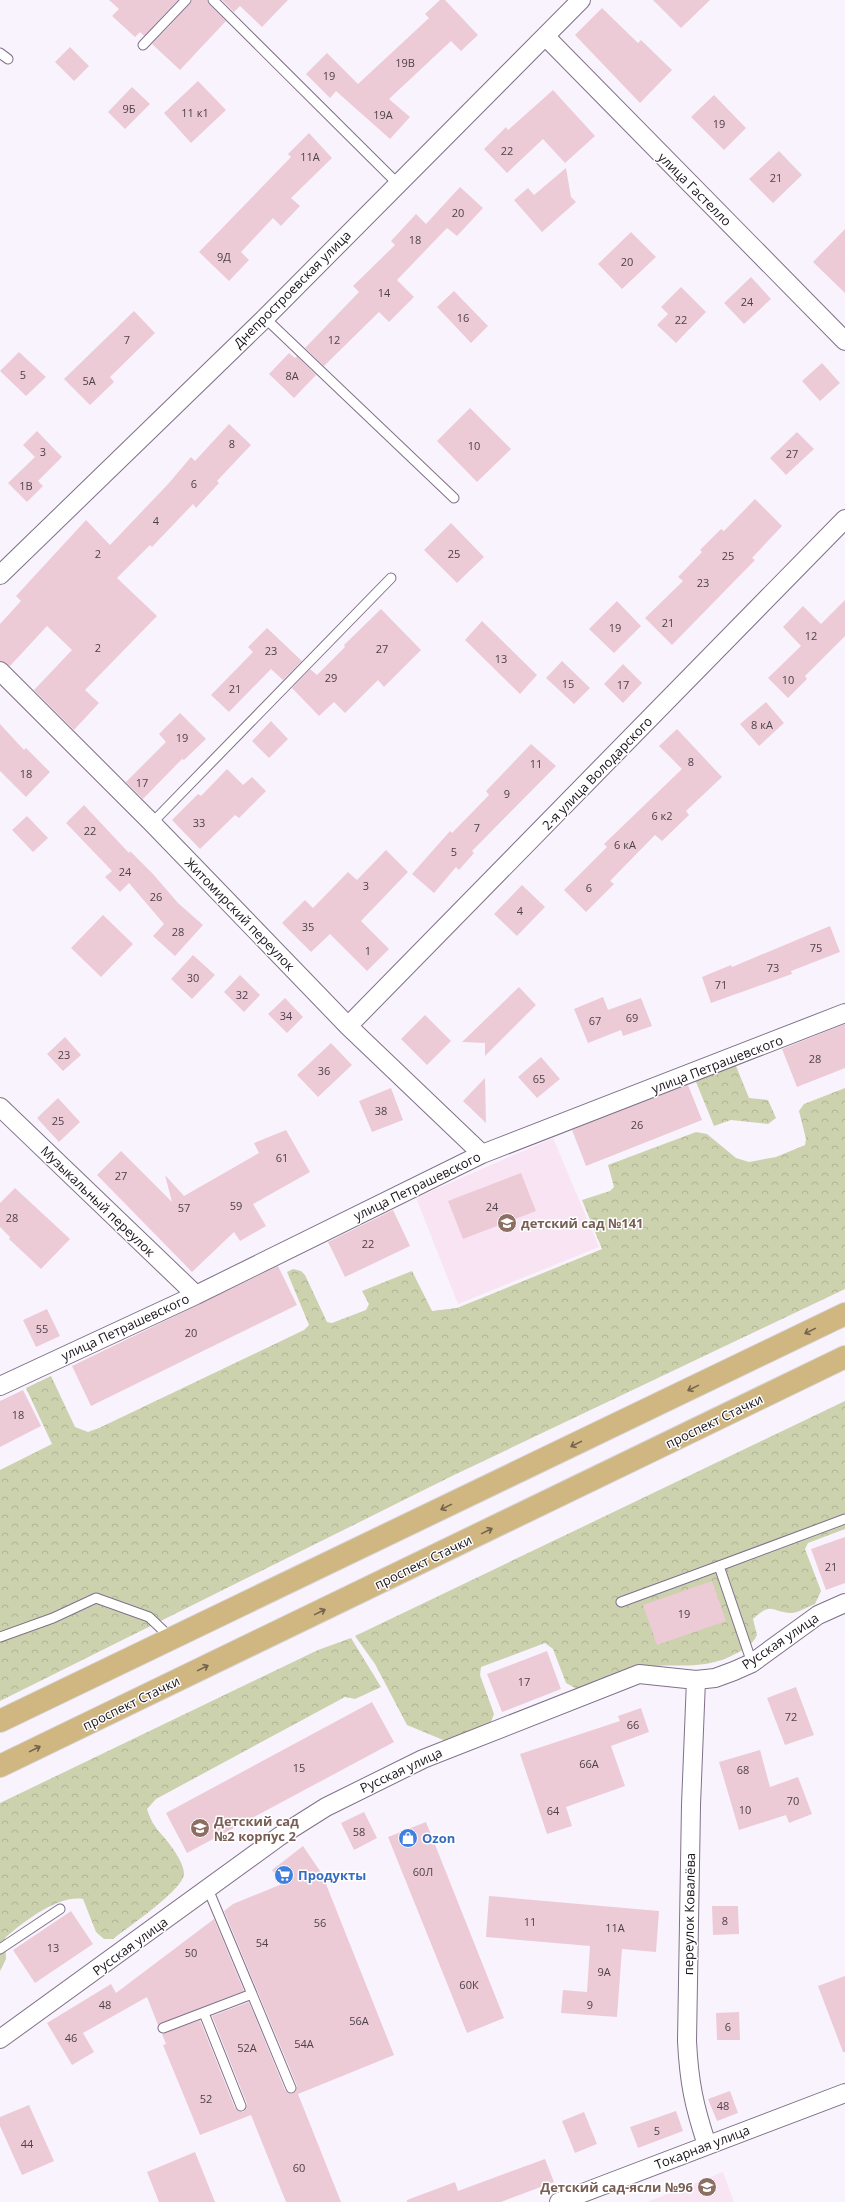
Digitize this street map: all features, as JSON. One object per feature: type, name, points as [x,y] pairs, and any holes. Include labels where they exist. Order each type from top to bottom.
[{"type":"main road","points":[[0,1721],[845,1314]]},
{"type":"main road","name":"проспект Стачки","points":[[0,1766],[845,1357]]},
{"type":"street","name":"Днепростроевская улица","points":[[0,575],[265,318],[546,37],[581,0]]},
{"type":"street","name":"улица Гастелло","points":[[546,37],[845,341]]},
{"type":"street","name":"2-я улица Володарского","points":[[348,1026],[845,519]]},
{"type":"street","name":"Житомирский переулок","points":[[0,671],[152,823],[348,1026],[482,1154]]},
{"type":"street","name":"улица Петрашевского","points":[[0,1386],[196,1295],[482,1154],[845,1013]]},
{"type":"street","name":"Музыкальный переулок","points":[[0,1107],[196,1295]]},
{"type":"street","name":"Русская улица","points":[[0,2039],[280,1836],[326,1807],[422,1759],[639,1674],[696,1680],[715,1678],[752,1663],[818,1615],[845,1603]]},
{"type":"street","name":"переулок Ковалёва","points":[[696,1680],[691,1805],[687,2040],[689,2078],[694,2107],[707,2145]]},
{"type":"street","name":"Токарная улица","points":[[559,2202],[845,2093]]},
{"type":"lane","points":[[143,45],[186,0]]},
{"type":"lane","points":[[213,0],[398,184]]},
{"type":"lane","points":[[265,318],[454,498]]},
{"type":"lane","points":[[152,823],[391,578]]},
{"type":"lane","points":[[621,1602],[845,1519]]},
{"type":"lane","points":[[719,1566],[752,1663]]},
{"type":"lane","points":[[0,1637],[53,1618],[96,1598],[149,1617],[172,1639]]},
{"type":"lane","points":[[208,1889],[291,2088]]},
{"type":"lane","points":[[0,1949],[60,1909]]},
{"type":"lane","points":[[163,2028],[252,1994]]},
{"type":"lane","points":[[204,2013],[241,2106]]},
{"type":"shaded area","name":"детский сад №141","points":[[553,1138],[599,1247],[458,1304],[416,1198]]},
{"type":"shaded area","name":"Детский сад-ясли №96","points":[[723,2172],[734,2202],[647,2202]]},
{"type":"green space","points":[[734,1061],[749,1098],[768,1100],[776,1118],[768,1124],[731,1120],[714,1126],[694,1077]]},
{"type":"green space","points":[[845,1088],[845,1289],[452,1476],[0,1701],[0,1470],[52,1444],[26,1388],[51,1376],[75,1427],[88,1432],[99,1428],[304,1330],[309,1325],[287,1272],[293,1269],[301,1271],[305,1275],[327,1322],[332,1323],[366,1310],[369,1304],[362,1291],[412,1271],[432,1311],[457,1308],[602,1249],[582,1200],[610,1191],[614,1187],[608,1165],[696,1132],[707,1134],[736,1158],[749,1162],[776,1157],[805,1145],[806,1139],[799,1111],[804,1104]]},
{"type":"green space","points":[[845,1401],[845,1529],[808,1543],[805,1549],[821,1591],[815,1604],[794,1613],[772,1609],[764,1610],[753,1619],[757,1635],[749,1646],[724,1659],[700,1665],[652,1666],[630,1669],[577,1689],[566,1683],[553,1649],[545,1643],[481,1667],[480,1675],[494,1714],[489,1727],[448,1742],[407,1725],[375,1664],[355,1636]]},
{"type":"green space","points":[[351,1638],[381,1687],[355,1699],[345,1697],[156,1799],[147,1809],[152,1822],[177,1855],[184,1871],[181,1881],[165,1899],[113,1939],[104,1939],[96,1932],[83,1899],[73,1899],[52,1905],[21,1925],[5,1938],[6,1959],[0,1971],[0,1803],[318,1650]]},
{"type":"building","points":[[109,0],[178,0],[144,36],[140,32],[135,37],[112,16],[119,9]]},
{"type":"building","points":[[192,0],[207,0],[209,4],[226,21],[180,70],[152,44],[190,4]]},
{"type":"building","points":[[222,0],[288,0],[262,27],[240,6],[234,12]]},
{"type":"building","points":[[440,0],[445,0],[478,35],[461,51],[451,41],[389,99],[410,117],[390,139],[336,91],[330,98],[306,74],[327,53],[358,84],[429,18],[425,14]]},
{"type":"building","points":[[653,0],[710,0],[681,28]]},
{"type":"building","points":[[602,8],[638,43],[641,40],[672,70],[640,103],[575,35]]},
{"type":"building","points":[[70,47],[89,66],[74,81],[55,62]]},
{"type":"building","points":[[198,81],[226,110],[191,143],[164,113]]},
{"type":"building","points":[[132,87],[150,104],[125,129],[108,112]]},
{"type":"building","points":[[553,90],[595,136],[565,163],[543,139],[507,173],[484,149],[506,127],[508,130]]},
{"type":"building","points":[[714,95],[746,128],[724,150],[691,117]]},
{"type":"building","points":[[309,133],[332,158],[291,198],[300,206],[281,226],[273,218],[241,252],[249,260],[229,281],[199,252],[291,157],[288,154]]},
{"type":"building","points":[[779,151],[802,175],[773,203],[749,179]]},
{"type":"building","points":[[566,168],[571,197],[576,202],[542,232],[514,200],[528,188],[534,195]]},
{"type":"building","points":[[460,187],[483,208],[457,236],[447,228],[397,280],[414,297],[389,322],[379,312],[324,366],[305,348],[359,292],[353,286],[395,245],[391,241],[416,214],[426,224]]},
{"type":"building","points":[[845,229],[845,293],[813,262]]},
{"type":"building","points":[[631,232],[656,257],[622,289],[598,264]]},
{"type":"building","points":[[751,277],[771,299],[744,324],[724,303]]},
{"type":"building","points":[[681,287],[706,312],[676,343],[657,325],[668,314],[661,307]]},
{"type":"building","points":[[454,291],[488,326],[471,343],[437,307]]},
{"type":"building","points":[[134,311],[155,333],[110,377],[114,382],[90,405],[64,379]]},
{"type":"building","points":[[19,352],[46,377],[26,396],[0,371]]},
{"type":"building","points":[[289,353],[295,358],[297,356],[316,375],[294,398],[269,374]]},
{"type":"building","points":[[822,363],[840,383],[820,401],[802,381]]},
{"type":"building","points":[[470,408],[511,449],[477,482],[437,441]]},
{"type":"building","points":[[229,424],[251,445],[217,481],[219,483],[196,508],[193,504],[152,547],[150,545],[117,578],[157,616],[85,690],[99,703],[74,730],[34,690],[72,650],[47,626],[10,666],[0,661],[0,624],[21,601],[16,596],[86,520],[110,545],[169,483],[191,457],[195,461]]},
{"type":"building","points":[[37,431],[62,457],[38,481],[43,486],[27,502],[8,483],[35,457],[23,445]]},
{"type":"building","points":[[797,432],[814,449],[786,475],[770,458]]},
{"type":"building","points":[[755,499],[782,526],[752,558],[755,560],[672,645],[645,618],[683,581],[678,577],[702,552],[700,550],[721,529],[724,531]]},
{"type":"building","points":[[451,523],[484,557],[457,583],[424,550]]},
{"type":"building","points":[[845,600],[845,636],[805,676],[807,679],[788,698],[768,678],[801,646],[783,627],[803,606],[821,624]]},
{"type":"building","points":[[617,601],[641,626],[614,653],[589,629]]},
{"type":"building","points":[[381,609],[421,650],[384,687],[378,680],[345,713],[334,702],[319,716],[292,688],[310,669],[317,675],[345,647],[344,645]]},
{"type":"building","points":[[482,621],[537,675],[520,694],[465,640]]},
{"type":"building","points":[[267,628],[302,661],[283,680],[271,669],[229,712],[211,695],[253,652],[248,647]]},
{"type":"building","points":[[562,661],[590,688],[574,704],[546,678]]},
{"type":"building","points":[[623,664],[642,683],[623,703],[604,684]]},
{"type":"building","points":[[766,702],[784,723],[759,746],[740,724]]},
{"type":"building","points":[[180,713],[206,739],[184,760],[182,759],[143,799],[126,782],[166,742],[159,734]]},
{"type":"building","points":[[271,721],[288,739],[269,758],[252,741]]},
{"type":"building","points":[[0,724],[24,750],[26,748],[50,772],[26,797],[0,771]]},
{"type":"building","points":[[677,729],[722,777],[686,811],[689,815],[662,841],[655,835],[610,881],[614,884],[586,912],[564,890],[607,847],[604,844],[682,769],[659,746]]},
{"type":"building","points":[[531,744],[556,766],[472,851],[474,853],[459,870],[456,867],[434,893],[412,874],[450,831],[452,833],[489,795],[486,791]]},
{"type":"building","points":[[227,769],[243,785],[252,777],[266,791],[239,818],[235,815],[200,849],[172,820],[198,794],[201,796]]},
{"type":"building","points":[[84,805],[129,853],[130,851],[153,874],[178,903],[203,925],[175,956],[153,936],[164,924],[129,883],[120,892],[105,877],[112,871],[66,823]]},
{"type":"building","points":[[27,816],[48,838],[33,852],[12,830]]},
{"type":"building","points":[[386,850],[408,872],[361,921],[389,949],[367,971],[330,934],[311,952],[282,923],[305,900],[313,908],[348,872],[357,880]]},
{"type":"building","points":[[522,885],[545,907],[517,936],[494,914]]},
{"type":"building","points":[[103,915],[133,944],[101,977],[71,948]]},
{"type":"building","points":[[830,926],[840,952],[791,971],[792,974],[711,1003],[702,977],[731,965],[732,967]]},
{"type":"building","points":[[193,955],[215,975],[192,999],[171,979]]},
{"type":"building","points":[[240,975],[260,995],[244,1012],[224,992]]},
{"type":"building","points":[[519,987],[536,1005],[485,1056],[485,1043],[462,1042]]},
{"type":"building","points":[[603,997],[608,1010],[641,998],[652,1026],[623,1036],[621,1030],[588,1043],[574,1009]]},
{"type":"building","points":[[285,998],[303,1017],[287,1033],[268,1014]]},
{"type":"building","points":[[425,1015],[451,1041],[427,1065],[401,1039]]},
{"type":"building","points":[[845,1024],[845,1068],[797,1087],[782,1049]]},
{"type":"building","points":[[65,1037],[81,1055],[63,1071],[47,1054]]},
{"type":"building","points":[[331,1043],[352,1065],[318,1097],[297,1075]]},
{"type":"building","points":[[541,1057],[560,1079],[537,1098],[518,1077]]},
{"type":"building","points":[[485,1078],[486,1123],[463,1101]]},
{"type":"building","points":[[688,1085],[702,1120],[586,1166],[572,1130]]},
{"type":"building","points":[[391,1088],[403,1120],[372,1132],[359,1101]]},
{"type":"building","points":[[58,1098],[80,1122],[59,1142],[37,1118]]},
{"type":"building","points":[[286,1130],[310,1172],[253,1204],[266,1226],[240,1241],[234,1232],[192,1272],[97,1175],[121,1151],[172,1202],[165,1175],[184,1196],[259,1153],[254,1143]]},
{"type":"building","points":[[521,1173],[536,1211],[463,1239],[448,1201]]},
{"type":"building","points":[[15,1188],[70,1239],[41,1269],[9,1239],[10,1237],[0,1227],[0,1203]]},
{"type":"building","points":[[393,1210],[410,1246],[345,1277],[328,1242]]},
{"type":"building","points":[[278,1266],[297,1305],[91,1406],[72,1366]]},
{"type":"building","points":[[47,1309],[60,1336],[36,1347],[23,1320]]},
{"type":"building","points":[[23,1390],[41,1426],[0,1447],[0,1401]]},
{"type":"building","points":[[845,1537],[845,1583],[826,1590],[811,1549]]},
{"type":"building","points":[[712,1581],[726,1621],[657,1645],[643,1605]]},
{"type":"building","points":[[547,1651],[561,1689],[502,1712],[487,1674]]},
{"type":"building","points":[[796,1687],[814,1735],[785,1745],[767,1698]]},
{"type":"building","points":[[372,1702],[394,1742],[187,1853],[166,1813]]},
{"type":"building","points":[[641,1708],[649,1732],[611,1746],[625,1786],[566,1807],[572,1826],[547,1834],[520,1754],[620,1721],[618,1716]]},
{"type":"building","points":[[760,1750],[770,1787],[798,1777],[812,1814],[789,1823],[786,1815],[739,1830],[719,1762]]},
{"type":"building","points":[[364,1812],[377,1838],[354,1850],[341,1823]]},
{"type":"building","points":[[426,1822],[504,2018],[467,2033],[388,1837]]},
{"type":"building","points":[[303,1846],[322,1874],[394,2055],[298,2094],[341,2202],[286,2202],[251,2115],[200,2135],[163,2045],[166,2044],[162,2034],[200,2020],[235,2108],[243,2112],[246,2109],[247,2104],[212,2016],[249,2002],[285,2090],[291,2094],[296,2091],[297,2086],[224,1911],[233,1904],[282,1884],[272,1870]]},
{"type":"building","points":[[489,1896],[659,1911],[656,1952],[622,1949],[617,2017],[561,2013],[563,1990],[587,1992],[590,1946],[486,1937]]},
{"type":"building","points":[[712,1906],[738,1906],[739,1934],[713,1935]]},
{"type":"building","points":[[71,1911],[93,1944],[35,1983],[13,1950]]},
{"type":"building","points":[[214,1919],[244,1991],[158,2025],[147,1997],[83,2033],[94,2052],[72,2065],[47,2023],[111,1984],[116,1993]]},
{"type":"building","points":[[845,1976],[845,2052],[843,2052],[818,1986]]},
{"type":"building","points":[[739,2012],[740,2040],[717,2040],[716,2013]]},
{"type":"building","points":[[730,2091],[738,2113],[717,2121],[708,2099]]},
{"type":"building","points":[[29,2105],[54,2161],[22,2175],[0,2126],[0,2117]]},
{"type":"building","points":[[676,2111],[683,2131],[638,2148],[630,2127]]},
{"type":"building","points":[[584,2112],[597,2144],[575,2153],[562,2121]]},
{"type":"building","points":[[195,2152],[215,2202],[159,2202],[147,2172]]},
{"type":"building","points":[[545,2159],[554,2182],[501,2202],[407,2202],[407,2200],[455,2182],[458,2191]]},
{"type":"place","name":"детский сад №141","points":[[507,1223]]},
{"type":"place","name":"Детский сад №2 корпус 2","points":[[200,1828]]},
{"type":"place","name":"Ozon","points":[[408,1838]]},
{"type":"place","name":"Продукты","points":[[284,1875]]},
{"type":"place","name":"Детский сад-ясли №96","points":[[707,2187]]}]
